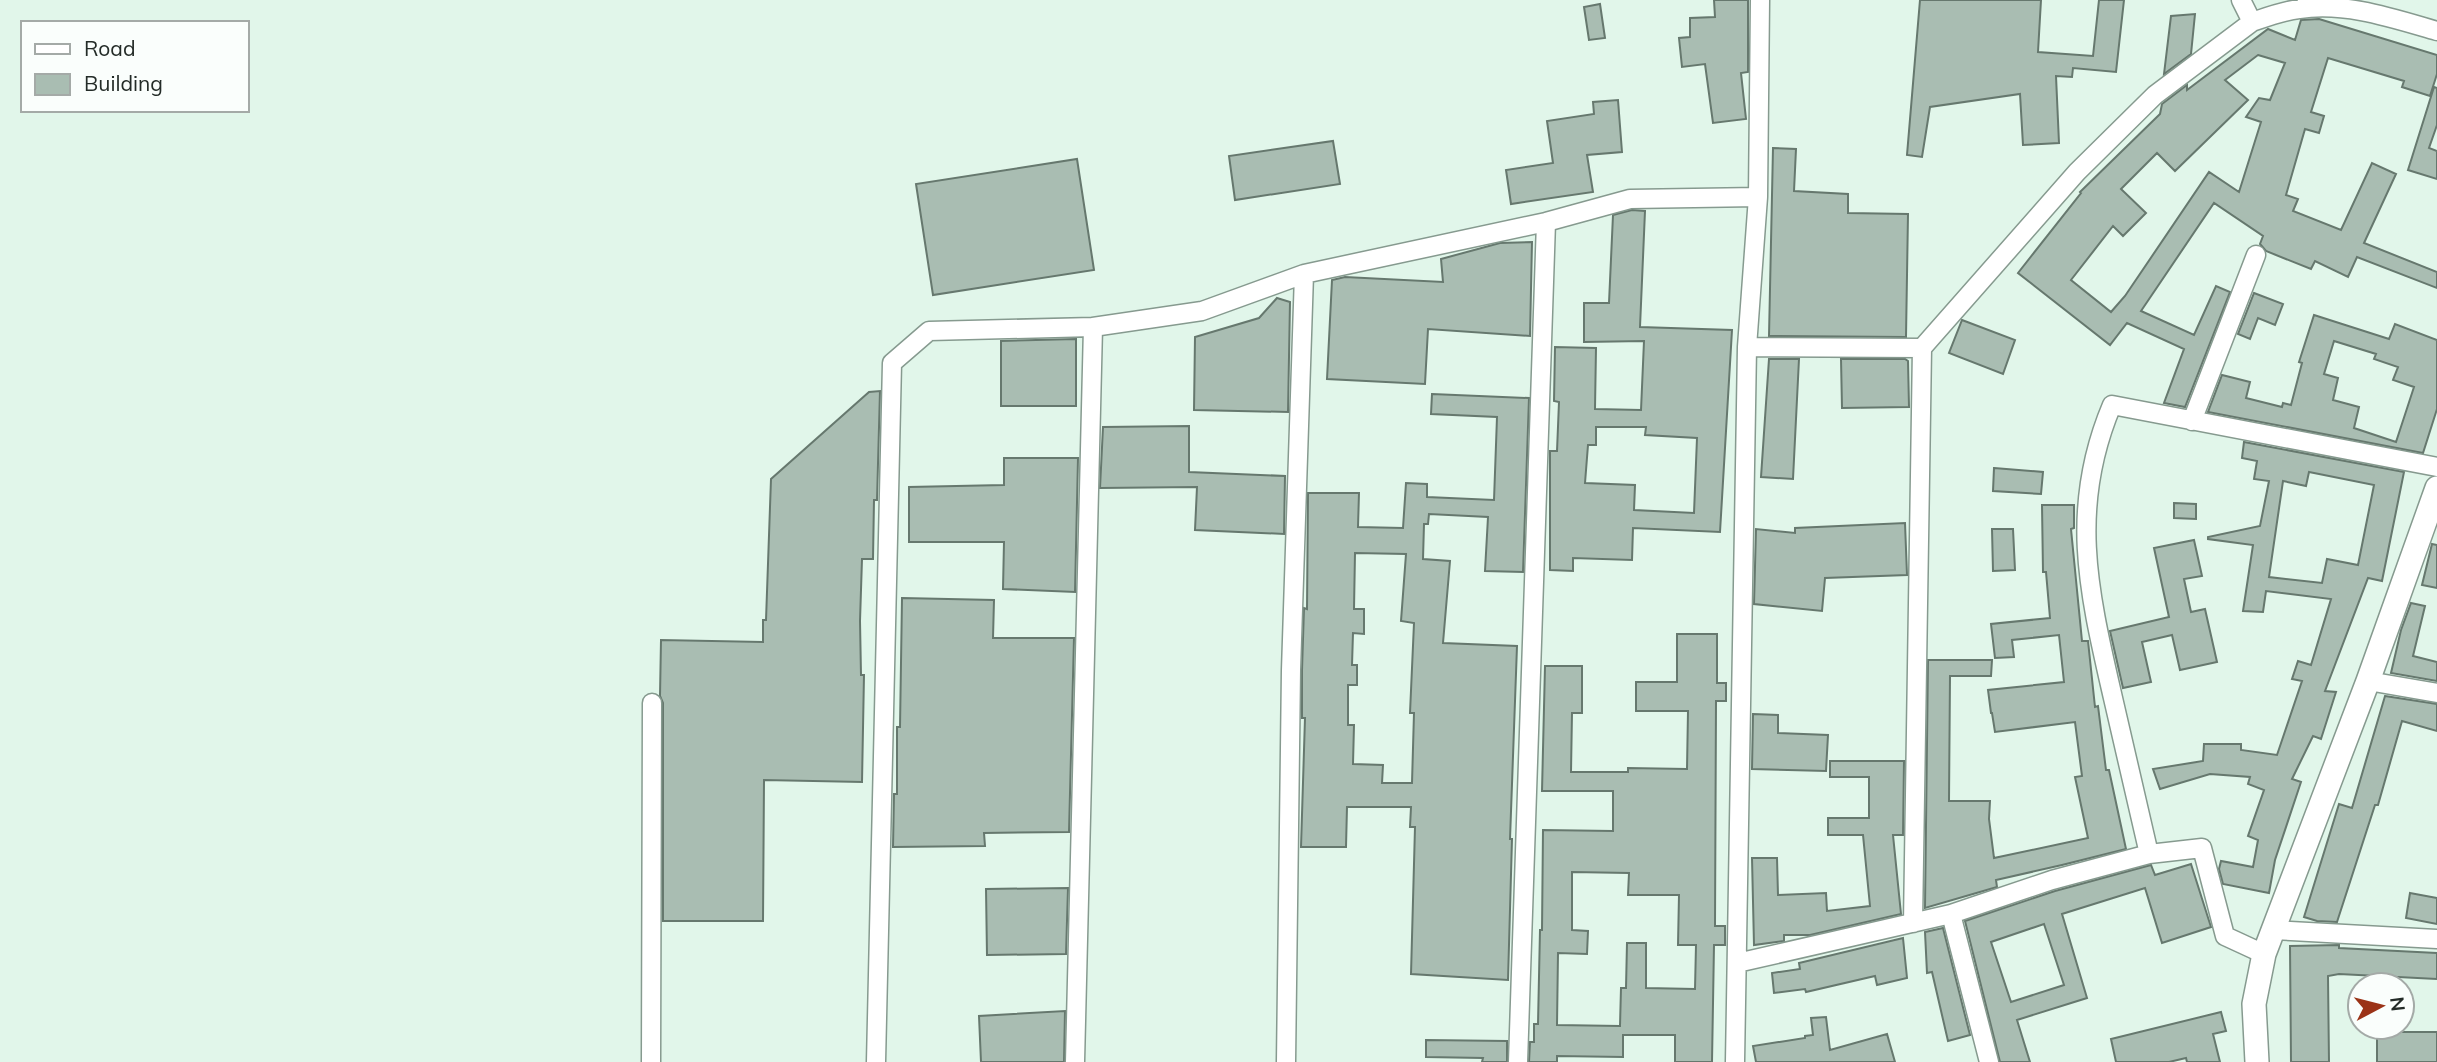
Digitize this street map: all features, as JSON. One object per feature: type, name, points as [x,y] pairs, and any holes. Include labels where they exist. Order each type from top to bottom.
[{"type":"street","points":[[1735,1062],[1747,347],[1758,197],[1760,0]]},
{"type":"street","points":[[2241,0],[2252,22]]},
{"type":"street","points":[[1913,923],[1922,348],[2087,162],[2155,95],[2252,22],[2296,9],[2321,7],[2374,12],[2437,31]]},
{"type":"street","points":[[876,1062],[892,363],[929,331],[1093,327],[1202,311],[1304,274],[1546,222],[1629,199],[1758,197]]},
{"type":"street","points":[[1518,1062],[1546,222]]},
{"type":"street","points":[[2192,421],[2256,255]]},
{"type":"street","points":[[1286,1062],[1291,670],[1304,274]]},
{"type":"street","points":[[1075,1062],[1093,327]]},
{"type":"street","points":[[1747,347],[1922,348]]},
{"type":"street","points":[[2149,854],[2092,605],[2086,538],[2088,486],[2101,433],[2112,405],[2437,467]]},
{"type":"street","points":[[2257,1062],[2255,1004],[2264,954],[2368,681],[2437,488]]},
{"type":"street","points":[[2368,681],[2437,693]]},
{"type":"street","points":[[651,1062],[652,703]]},
{"type":"street","points":[[1737,963],[1951,914],[2052,880],[2149,854],[2202,848],[2225,936],[2264,954]]},
{"type":"street","points":[[1951,914],[1989,1062]]},
{"type":"street","points":[[2273,930],[2437,939]]},
{"type":"building","points":[[1714,0],[1748,0],[1748,72],[1741,73],[1746,119],[1713,123],[1705,64],[1682,67],[1679,38],[1690,37],[1690,18],[1715,17]]},
{"type":"building","points":[[1920,0],[2041,0],[2038,52],[2093,56],[2099,0],[2124,0],[2116,72],[2073,68],[2072,77],[2056,76],[2059,143],[2023,145],[2020,94],[1930,107],[1922,157],[1907,155]]},
{"type":"building","points":[[1600,4],[1605,38],[1589,40],[1584,7]]},
{"type":"building","points":[[2195,14],[2191,54],[2164,74],[2171,16]]},
{"type":"building","points":[[2319,19],[2437,55],[2437,74],[2430,96],[2402,87],[2404,81],[2328,58],[2311,112],[2324,116],[2319,133],[2305,129],[2286,195],[2298,199],[2293,211],[2341,230],[2372,163],[2396,174],[2364,243],[2437,272],[2437,288],[2357,257],[2348,277],[2315,261],[2311,269],[2266,251],[2260,244],[2263,236],[2214,203],[2141,311],[2194,335],[2216,286],[2230,292],[2185,407],[2164,403],[2184,349],[2127,323],[2110,345],[2018,273],[2080,192],[2160,114],[2162,104],[2187,85],[2187,90],[2268,29],[2295,40],[2301,20]],"holes":[[[2258,55],[2285,63],[2270,100],[2259,98],[2246,117],[2261,122],[2239,192],[2209,172],[2125,296],[2111,312],[2071,280],[2113,226],[2123,236],[2146,213],[2121,189],[2157,153],[2175,171],[2248,100],[2225,80]]]},
{"type":"building","points":[[2434,87],[2437,88],[2437,125],[2429,148],[2437,151],[2437,179],[2408,170]]},
{"type":"building","points":[[1618,100],[1622,152],[1587,155],[1593,192],[1511,204],[1506,170],[1553,163],[1547,121],[1594,114],[1593,102]]},
{"type":"building","points":[[1333,141],[1340,184],[1235,200],[1229,156]]},
{"type":"building","points":[[1773,148],[1796,149],[1794,191],[1848,194],[1848,213],[1908,214],[1906,337],[1769,336]]},
{"type":"building","points":[[1077,159],[1094,270],[933,295],[916,184]]},
{"type":"building","points":[[1632,210],[1645,211],[1640,327],[1732,330],[1720,532],[1633,528],[1632,560],[1573,558],[1573,571],[1550,570],[1550,451],[1557,451],[1559,402],[1554,401],[1555,347],[1596,348],[1595,409],[1641,410],[1644,341],[1584,342],[1584,303],[1609,303],[1613,215]],"holes":[[[1596,427],[1646,427],[1645,435],[1697,438],[1694,513],[1634,510],[1635,485],[1585,483],[1588,445],[1596,445]]]},
{"type":"building","points":[[1532,242],[1530,336],[1428,329],[1425,384],[1327,379],[1332,280],[1345,277],[1443,282],[1441,259],[1500,243]]},
{"type":"building","points":[[2254,293],[2283,304],[2275,325],[2258,318],[2250,339],[2238,334]]},
{"type":"building","points":[[1277,298],[1290,302],[1288,412],[1194,410],[1195,337],[1259,318]]},
{"type":"building","points":[[2314,315],[2389,339],[2395,324],[2437,340],[2437,409],[2423,453],[2208,412],[2222,375],[2250,382],[2246,398],[2282,407],[2283,403],[2291,405],[2302,363],[2299,362]],"holes":[[[2334,341],[2376,354],[2374,359],[2398,367],[2393,380],[2414,387],[2396,442],[2354,428],[2359,407],[2333,400],[2338,378],[2324,374]]]},
{"type":"building","points":[[1962,320],[2015,340],[2003,374],[1949,353]]},
{"type":"building","points":[[1076,339],[1076,406],[1001,406],[1001,341]]},
{"type":"building","points":[[1769,359],[1799,359],[1793,479],[1761,477]]},
{"type":"building","points":[[1841,359],[1908,361],[1909,407],[1842,408]]},
{"type":"building","points":[[880,391],[873,559],[862,559],[862,782],[764,780],[763,921],[663,921],[661,640],[763,642],[771,479],[869,392]]},
{"type":"building","points":[[1432,394],[1529,398],[1523,572],[1485,571],[1488,517],[1429,514],[1428,524],[1424,524],[1423,559],[1450,561],[1443,643],[1517,646],[1508,980],[1411,974],[1415,827],[1410,827],[1411,807],[1347,807],[1346,847],[1301,847],[1305,718],[1302,718],[1302,670],[1304,608],[1307,609],[1308,493],[1359,493],[1358,527],[1403,528],[1406,483],[1427,484],[1427,497],[1494,500],[1497,417],[1431,414]],"holes":[[[1355,553],[1406,554],[1401,621],[1414,623],[1410,713],[1414,713],[1412,783],[1382,783],[1383,765],[1353,764],[1354,725],[1348,725],[1348,685],[1357,685],[1357,665],[1352,665],[1353,633],[1364,634],[1364,609],[1354,609]]]},
{"type":"building","points":[[1189,426],[1189,472],[1285,476],[1284,534],[1195,530],[1197,487],[1100,488],[1103,427]]},
{"type":"building","points":[[2244,442],[2404,472],[2382,581],[2368,578],[2325,691],[2336,692],[2321,739],[2313,736],[2292,779],[2301,782],[2275,860],[2269,893],[2223,884],[2219,869],[2221,861],[2253,867],[2258,840],[2248,836],[2264,790],[2248,784],[2250,777],[2210,774],[2160,789],[2153,769],[2203,761],[2204,744],[2241,744],[2241,750],[2277,755],[2302,681],[2292,679],[2298,661],[2311,665],[2331,599],[2266,591],[2263,612],[2243,611],[2253,545],[2208,539],[2260,526],[2269,481],[2254,479],[2257,461],[2242,458]],"holes":[[[2309,472],[2374,485],[2358,565],[2327,559],[2322,583],[2269,577],[2283,481],[2306,486]]]},
{"type":"building","points":[[1004,458],[1078,458],[1075,592],[1003,589],[1004,542],[909,542],[909,487],[1004,485]]},
{"type":"building","points":[[1994,468],[2043,472],[2041,494],[1993,491]]},
{"type":"building","points":[[2174,503],[2196,504],[2196,519],[2174,518]]},
{"type":"building","points":[[2042,505],[2074,505],[2074,528],[2071,529],[2082,641],[2088,641],[2095,707],[2098,706],[2106,770],[2109,770],[2126,849],[1996,880],[1997,887],[1925,908],[1928,660],[1992,660],[1991,676],[1950,676],[1949,801],[1990,801],[1989,819],[1994,858],[2088,838],[2075,777],[2082,776],[2075,722],[1995,732],[1991,713],[1988,690],[2064,682],[2059,635],[2012,640],[2014,657],[1995,658],[1991,624],[2050,618],[2046,572],[2043,572]]},
{"type":"building","points":[[1905,523],[1907,575],[1825,578],[1822,611],[1754,604],[1756,529],[1795,533],[1795,528]]},
{"type":"building","points":[[1992,529],[2013,529],[2015,570],[1993,571]]},
{"type":"building","points":[[2194,540],[2202,576],[2184,579],[2191,612],[2205,609],[2217,662],[2180,670],[2172,635],[2142,642],[2151,682],[2123,688],[2110,631],[2169,617],[2154,548]]},
{"type":"building","points":[[2432,544],[2437,545],[2437,588],[2422,585]]},
{"type":"building","points":[[902,598],[994,600],[993,638],[1074,638],[1069,832],[984,833],[985,846],[893,847],[894,794],[897,794],[897,727],[900,727]]},
{"type":"building","points":[[2411,603],[2425,606],[2413,656],[2437,662],[2437,681],[2391,673],[2401,630]]},
{"type":"building","points":[[1677,634],[1717,634],[1717,683],[1726,683],[1726,701],[1716,701],[1715,926],[1725,926],[1725,945],[1714,945],[1712,1062],[1675,1062],[1675,1035],[1623,1035],[1623,1057],[1557,1056],[1557,1062],[1529,1062],[1530,1042],[1534,1042],[1534,1024],[1538,1024],[1543,830],[1613,831],[1613,791],[1542,791],[1545,666],[1582,666],[1582,713],[1572,713],[1571,772],[1628,772],[1628,768],[1687,769],[1688,711],[1636,711],[1636,682],[1677,682]],"holes":[[[1572,872],[1629,873],[1628,895],[1679,895],[1678,945],[1696,945],[1695,989],[1646,988],[1646,943],[1627,943],[1626,988],[1621,988],[1620,1026],[1557,1025],[1558,953],[1587,954],[1588,931],[1572,930]]]},
{"type":"building","points":[[2385,696],[2437,704],[2437,731],[2402,721],[2378,805],[2375,805],[2337,922],[2304,917],[2339,804],[2352,808]]},
{"type":"building","points":[[1753,714],[1778,715],[1778,733],[1828,735],[1826,771],[1752,769]]},
{"type":"building","points":[[1830,761],[1904,761],[1903,835],[1893,835],[1901,914],[1810,935],[1784,935],[1784,941],[1754,945],[1752,858],[1777,858],[1778,895],[1826,893],[1827,911],[1870,906],[1863,835],[1828,835],[1828,818],[1869,818],[1869,777],[1830,777]]},
{"type":"building","points":[[2191,864],[2211,927],[2162,943],[2145,888],[2062,914],[2087,998],[2017,1020],[2030,1062],[2000,1062],[1965,921],[2055,891],[2151,865],[2155,875]],"holes":[[[2044,924],[2064,985],[2011,1002],[1991,942]]]},
{"type":"building","points":[[1068,888],[1066,954],[987,955],[986,889]]},
{"type":"building","points":[[2410,893],[2437,898],[2437,924],[2406,918]]},
{"type":"building","points":[[1943,928],[1970,1035],[1948,1041],[1932,972],[1927,973],[1925,932]]},
{"type":"building","points":[[1903,938],[1907,978],[1877,985],[1875,976],[1806,992],[1805,989],[1774,993],[1772,973],[1800,969],[1799,963]]},
{"type":"building","points":[[2339,945],[2339,948],[2437,953],[2437,979],[2416,978],[2416,971],[2346,971],[2346,974],[2328,976],[2329,1062],[2291,1062],[2290,946]]},
{"type":"building","points":[[1065,1011],[1064,1062],[981,1062],[979,1016]]},
{"type":"building","points":[[2221,1012],[2226,1031],[2213,1034],[2220,1062],[2187,1062],[2186,1058],[2169,1062],[2116,1062],[2111,1039]]},
{"type":"building","points":[[1826,1017],[1830,1050],[1887,1034],[1895,1062],[1756,1062],[1753,1046],[1813,1035],[1811,1018]]},
{"type":"building","points":[[2416,1032],[2437,1032],[2437,1062],[2377,1062],[2377,1041],[2416,1041]]},
{"type":"building","points":[[1426,1040],[1507,1041],[1507,1062],[1482,1062],[1483,1058],[1426,1057]]}]
